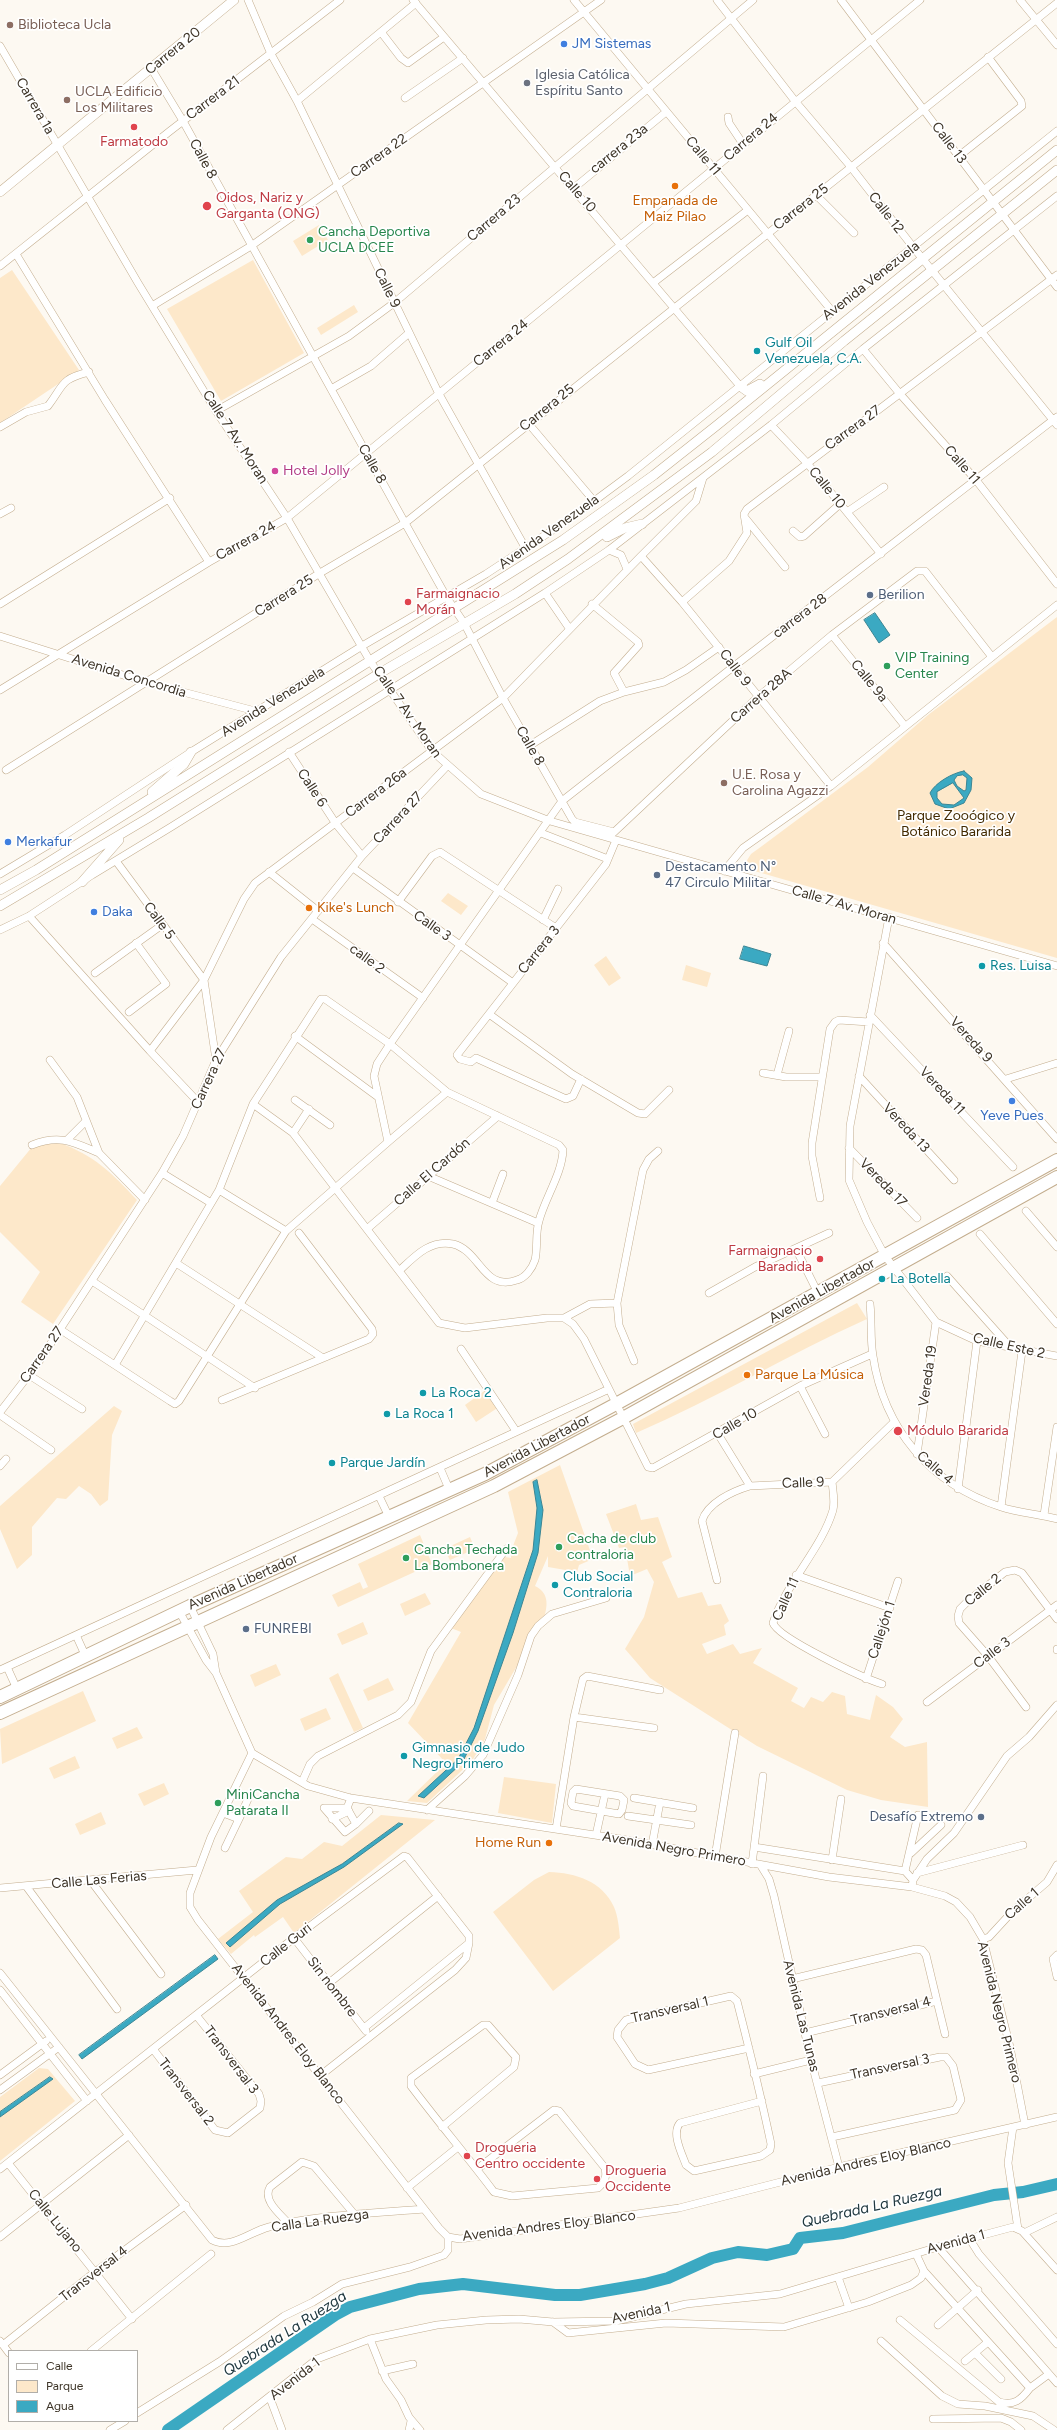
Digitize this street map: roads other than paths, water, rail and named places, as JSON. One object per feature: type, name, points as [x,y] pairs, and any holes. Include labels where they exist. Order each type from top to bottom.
[{"type":"main road","name":"Avenida Libertador","points":[[0,1697],[86,1657],[185,1608],[485,1474],[616,1404],[1057,1160]]},
{"type":"main road","name":"Avenida Libertador","points":[[0,1713],[192,1623],[494,1486],[623,1418],[894,1269],[1057,1177]]},
{"type":"street","name":"Carrera 20","points":[[0,192],[234,0]]},
{"type":"street","name":"Calle 9","points":[[248,0],[271,54],[297,101],[439,394],[526,549]]},
{"type":"street","name":"Carrera 21","points":[[0,266],[183,121],[340,0]]},
{"type":"street","name":"Calle 11","points":[[574,0],[646,89],[832,311]]},
{"type":"street","name":"Carrera 22","points":[[152,306],[251,246],[485,83],[601,0]]},
{"type":"street","name":"Calle 12","points":[[717,0],[795,101],[851,167],[913,247],[933,269],[981,332],[1056,421]]},
{"type":"street","name":"Carrera 23","points":[[216,411],[349,336],[394,303],[753,0]]},
{"type":"street","name":"Calle 13","points":[[841,0],[994,202],[1013,230],[1054,277],[1057,287]]},
{"type":"street","name":"Carrera 24","points":[[0,690],[60,655],[209,562],[287,518],[920,0]]},
{"type":"street","points":[[1020,0],[1057,45]]},
{"type":"street","points":[[297,101],[415,2]]},
{"type":"street","name":"Calle 10","points":[[415,2],[574,188],[673,308],[740,386]]},
{"type":"street","name":"Carrera 25","points":[[6,770],[145,682],[404,523],[479,465],[528,423],[1057,2]]},
{"type":"street","points":[[381,32],[400,58],[408,63],[444,37]]},
{"type":"street","name":"Carrera 1a","points":[[0,46],[57,146]]},
{"type":"street","points":[[959,156],[1022,106],[1021,101],[988,57]]},
{"type":"street","points":[[405,98],[463,58]]},
{"type":"street","name":"Calle 8","points":[[151,68],[183,121],[251,246],[314,355],[404,523],[447,598],[464,623],[471,639],[529,746],[562,801],[575,822],[615,836]]},
{"type":"street","name":"carrera 23a","points":[[574,188],[666,112]]},
{"type":"street","points":[[728,117],[729,123],[743,144]]},
{"type":"street","name":"Avenida Venezuela","points":[[0,874],[65,835],[191,752],[259,712],[362,646],[447,598],[526,549],[594,501],[740,386],[1057,131]]},
{"type":"street","name":"Calle 7 Av. Moran","points":[[57,146],[216,411],[287,518],[370,660],[432,751],[447,766],[481,794],[550,821],[608,838]]},
{"type":"street","name":"Avenida Venezuela","points":[[0,890],[36,870],[563,540],[654,475],[1057,150]]},
{"type":"street","name":"Avenida Venezuela","points":[[0,906],[134,826],[380,673],[515,594],[586,546],[718,447],[933,269],[1057,170]]},
{"type":"street","points":[[816,195],[854,233]]},
{"type":"street","points":[[0,930],[29,916],[545,593],[609,550],[771,425],[943,284],[1057,196]]},
{"type":"street","points":[[653,283],[748,210]]},
{"type":"street","points":[[16,254],[209,562]]},
{"type":"street","name":"Carrera 27","points":[[744,518],[744,514],[747,509],[1054,277]]},
{"type":"street","points":[[331,389],[371,366],[409,334]]},
{"type":"street","name":"Calle 11","points":[[863,349],[900,394],[976,480],[1057,584]]},
{"type":"street","points":[[0,427],[26,412],[48,406],[59,387],[66,381],[74,376],[89,372]]},
{"type":"street","points":[[740,386],[744,391],[751,390],[772,376],[781,374]]},
{"type":"street","name":"carrera 28","points":[[388,1142],[374,1076],[378,1064],[390,1044],[459,945],[550,821],[562,801],[732,667],[976,480],[1056,421]]},
{"type":"street","points":[[528,423],[594,501]]},
{"type":"street","name":"Calle 10","points":[[771,425],[807,463],[880,554]]},
{"type":"street","name":"Carrera 26a","points":[[150,1051],[204,980],[244,899],[255,883],[503,698],[592,604],[696,501],[702,478]]},
{"type":"street","points":[[846,512],[884,487]]},
{"type":"street","points":[[0,604],[170,498]]},
{"type":"street","points":[[793,531],[800,537],[804,536],[840,504]]},
{"type":"street","points":[[0,514],[10,508]]},
{"type":"street","points":[[744,518],[785,567]]},
{"type":"street","points":[[682,602],[734,554],[747,533],[744,518]]},
{"type":"street","points":[[586,546],[625,528],[642,524]]},
{"type":"street","points":[[609,550],[621,554],[627,569]]},
{"type":"street","name":"Calle 9","points":[[638,558],[682,602],[719,647],[732,667],[832,786]]},
{"type":"street","name":"Carrera 28A","points":[[608,838],[615,836],[758,697],[832,635],[917,571],[926,571],[992,657]]},
{"type":"street","points":[[545,593],[569,628]]},
{"type":"street","points":[[592,604],[638,642],[637,647],[614,673],[624,692]]},
{"type":"street","points":[[724,871],[743,848],[832,786],[1057,605]]},
{"type":"street","name":"Calle 9a","points":[[832,635],[905,726]]},
{"type":"street","name":"Avenida Concordia","points":[[0,636],[145,682],[259,712]]},
{"type":"street","points":[[529,746],[600,701],[624,692],[664,682],[686,670],[719,647]]},
{"type":"street","points":[[136,807],[184,764],[191,752]]},
{"type":"street","name":"Calle 6","points":[[289,752],[336,824],[362,856]]},
{"type":"street","name":"Carrera 27","points":[[0,1414],[61,1330],[162,1173],[183,1136],[216,1060],[281,957],[362,856],[447,766]]},
{"type":"street","points":[[82,882],[96,868],[111,848],[134,826]]},
{"type":"street","points":[[540,833],[608,859]]},
{"type":"street","name":"Calle 7 Av. Moran","points":[[615,836],[724,871],[1057,966]]},
{"type":"street","name":"Carrera 3","points":[[581,1079],[573,1096],[566,1099],[480,1058],[476,1058],[471,1062],[458,1058],[457,1055],[608,859],[615,836]]},
{"type":"street","points":[[398,902],[432,856],[436,852],[440,852],[556,928]]},
{"type":"street","name":"Calle 5","points":[[116,861],[204,980]]},
{"type":"street","name":"Calle 3","points":[[353,868],[398,902],[513,983]]},
{"type":"street","points":[[269,872],[318,911]]},
{"type":"street","points":[[543,920],[558,889]]},
{"type":"street","points":[[29,916],[150,1051],[198,1102]]},
{"type":"street","name":"Calle Este 2","points":[[889,917],[883,942],[850,1126],[849,1180],[867,1222],[885,1256],[936,1322],[977,1341],[1022,1351],[1057,1356]]},
{"type":"street","name":"calle 2","points":[[312,919],[423,998]]},
{"type":"street","points":[[95,974],[162,925]]},
{"type":"street","name":"Vereda 9","points":[[883,942],[1006,1079],[1057,1139]]},
{"type":"street","points":[[129,1012],[166,984],[136,943]]},
{"type":"street","points":[[204,980],[216,1060]]},
{"type":"street","points":[[115,1365],[219,1190],[252,1104],[317,1003],[325,999],[390,1044],[447,1092],[559,1145],[563,1150],[538,1223],[534,1261],[529,1272],[520,1280],[508,1283],[499,1283],[490,1277],[463,1248],[453,1244],[429,1246],[399,1271]]},
{"type":"street","points":[[489,1014],[581,1079],[638,1113],[645,1114],[669,1090]]},
{"type":"street","points":[[820,1198],[812,1156],[812,1142],[832,1025],[839,1020],[869,1018]]},
{"type":"street","name":"Vereda 11","points":[[869,1018],[1013,1167]]},
{"type":"street","points":[[777,1075],[789,1031]]},
{"type":"street","points":[[295,1036],[378,1097]]},
{"type":"street","points":[[50,1060],[77,1097],[99,1153],[145,1200]]},
{"type":"street","points":[[1006,1079],[1057,1063]]},
{"type":"street","points":[[763,1073],[786,1077],[822,1077]]},
{"type":"street","name":"Vereda 13","points":[[859,1076],[954,1180]]},
{"type":"street","points":[[61,1330],[175,1404],[179,1401],[286,1231],[335,1186],[447,1092]]},
{"type":"street","points":[[295,1100],[330,1125]]},
{"type":"street","points":[[252,1104],[293,1134],[335,1186],[434,1319],[448,1326],[465,1328],[547,1318],[564,1318],[590,1304],[618,1303]]},
{"type":"street","points":[[293,1134],[309,1109]]},
{"type":"street","name":"Calle El Cardón","points":[[367,1230],[498,1116]]},
{"type":"street","points":[[67,1140],[86,1121]]},
{"type":"street","points":[[32,1145],[46,1139],[67,1140],[99,1153]]},
{"type":"street","name":"Vereda 17","points":[[849,1148],[917,1218]]},
{"type":"street","points":[[634,1361],[620,1325],[618,1303],[643,1170],[649,1159],[658,1151]]},
{"type":"street","points":[[162,1173],[211,1203]]},
{"type":"street","points":[[492,1203],[503,1174]]},
{"type":"street","points":[[428,1176],[538,1223]]},
{"type":"street","points":[[219,1190],[286,1231]]},
{"type":"street","points":[[1026,1211],[1057,1247]]},
{"type":"street","points":[[222,1400],[255,1388],[369,1339],[373,1334],[372,1329],[299,1233]]},
{"type":"street","points":[[709,1293],[755,1267],[829,1233]]},
{"type":"street","points":[[980,1234],[1057,1324]]},
{"type":"street","points":[[796,1249],[818,1293]]},
{"type":"street","points":[[176,1263],[323,1358]]},
{"type":"street","points":[[947,1276],[1011,1348]]},
{"type":"street","points":[[92,1281],[255,1388]]},
{"type":"street","name":"Calle 4","points":[[870,1304],[872,1354],[878,1379],[894,1422],[917,1454],[958,1489],[1001,1508],[1044,1515],[1057,1519]]},
{"type":"street","points":[[564,1318],[573,1324],[584,1338],[623,1418]]},
{"type":"street","name":"Vereda 19","points":[[917,1454],[936,1322]]},
{"type":"street","points":[[958,1489],[977,1341]]},
{"type":"street","points":[[461,1349],[516,1431]]},
{"type":"street","points":[[1001,1508],[1022,1351]]},
{"type":"street","name":"Calle 10","points":[[623,1418],[645,1464],[653,1468],[718,1434],[800,1386],[872,1354]]},
{"type":"street","points":[[29,1376],[82,1409]]},
{"type":"street","points":[[800,1386],[825,1434]]},
{"type":"street","points":[[17,1689],[3,1668],[609,1389]]},
{"type":"street","points":[[0,1414],[52,1450]]},
{"type":"street","name":"Calle 9","points":[[750,1486],[832,1482],[894,1422]]},
{"type":"street","points":[[1044,1515],[1057,1427]]},
{"type":"street","points":[[717,1580],[702,1521],[704,1514],[738,1490],[750,1486],[718,1434]]},
{"type":"street","points":[[0,1466],[6,1459]]},
{"type":"street","points":[[440,1468],[449,1490]]},
{"type":"street","name":"Calle 11","points":[[832,1482],[833,1509],[824,1532],[796,1574],[774,1618],[773,1623],[775,1629],[866,1679],[882,1684]]},
{"type":"street","points":[[379,1496],[389,1517]]},
{"type":"street","points":[[302,1782],[310,1764],[318,1756],[398,1716],[412,1702],[431,1651],[506,1549]]},
{"type":"street","name":"Calle 2","points":[[1026,1707],[988,1656],[959,1623],[958,1616],[960,1609],[1005,1572],[1015,1570],[1022,1573],[1057,1619]]},
{"type":"street","points":[[796,1574],[890,1608]]},
{"type":"street","name":"Callejón 1","points":[[866,1679],[898,1581]]},
{"type":"street","points":[[427,1810],[465,1776],[483,1755],[505,1708],[531,1636],[538,1626],[552,1614],[606,1598]]},
{"type":"street","name":"Calle 3","points":[[927,1702],[1057,1604]]},
{"type":"street","points":[[185,1608],[206,1660],[216,1673],[252,1753]]},
{"type":"street","points":[[185,1608],[192,1623],[213,1654],[216,1673]]},
{"type":"street","points":[[76,1635],[86,1657]]},
{"type":"street","points":[[556,1829],[574,1717],[583,1679],[587,1676],[660,1690]]},
{"type":"street","points":[[914,1880],[927,1859],[954,1833],[1007,1756],[1029,1737],[1057,1705]]},
{"type":"street","points":[[574,1717],[654,1728]]},
{"type":"street","points":[[715,1858],[735,1733]]},
{"type":"street","name":"Avenida Negro Primero","points":[[252,1753],[302,1782],[351,1798],[596,1835],[761,1866],[914,1880],[956,1902],[970,1917],[983,1939],[1010,2047],[1025,2125]]},
{"type":"street","name":"Avenida Andres Eloy Blanco","points":[[252,1753],[197,1870],[190,1893],[190,1907],[198,1920],[321,2075],[407,2188],[448,2237],[460,2239],[680,2208],[839,2167],[1057,2117]]},
{"type":"street","points":[[752,1864],[763,1776]]},
{"type":"street","points":[[576,1789],[622,1797],[622,1810],[619,1814],[602,1810],[573,1806],[571,1803],[573,1792],[576,1789]]},
{"type":"street","points":[[596,1835],[605,1794]]},
{"type":"street","points":[[351,1798],[348,1810],[356,1824]]},
{"type":"street","points":[[634,1798],[693,1808]]},
{"type":"street","points":[[225,1848],[248,1799]]},
{"type":"street","points":[[832,1860],[841,1799]]},
{"type":"street","points":[[652,1845],[660,1802]]},
{"type":"street","points":[[348,1810],[325,1807],[325,1810],[332,1819],[345,1832],[356,1824],[369,1811]]},
{"type":"street","points":[[332,1819],[348,1810]]},
{"type":"street","points":[[223,1813],[239,1819]]},
{"type":"street","points":[[905,1871],[911,1853],[918,1815]]},
{"type":"street","points":[[628,1816],[691,1825]]},
{"type":"street","points":[[911,1853],[941,1825]]},
{"type":"street","points":[[914,1880],[1023,1845]]},
{"type":"street","points":[[754,1847],[905,1871],[914,1880]]},
{"type":"street","name":"Calle Guri","points":[[0,2169],[401,1856],[407,1857],[438,1896]]},
{"type":"street","name":"Avenida Las Tunas","points":[[761,1866],[769,1879],[774,1896],[811,2060],[839,2167]]},
{"type":"street","name":"Calle 1","points":[[983,1939],[989,1937],[1012,1912],[1047,1882],[1056,1868]]},
{"type":"street","name":"Calle Las Ferias","points":[[0,1888],[91,1881],[197,1870]]},
{"type":"street","points":[[91,1881],[161,1974]]},
{"type":"street","points":[[26,1886],[117,2009]]},
{"type":"street","points":[[321,2075],[455,1970],[466,1958],[469,1936],[438,1896],[328,1983]]},
{"type":"street","name":"Sin nombre","points":[[294,1938],[370,2036]]},
{"type":"street","points":[[364,2028],[469,1943]]},
{"type":"street","name":"Transversal 4","points":[[792,1979],[916,1949],[922,1950],[926,1955],[937,2001],[805,2033]]},
{"type":"street","points":[[1057,1955],[1053,1959],[1057,1977]]},
{"type":"street","points":[[0,1973],[186,2206]]},
{"type":"street","points":[[0,1990],[87,2101]]},
{"type":"street","name":"Transversal 1","points":[[749,2048],[648,2070],[636,2064],[617,2037],[618,2030],[626,2020],[731,1996],[737,2001],[749,2048],[754,2074]]},
{"type":"street","points":[[937,2001],[945,2034]]},
{"type":"street","name":"Transversal 3","points":[[196,2015],[259,2094],[261,2101],[260,2108]]},
{"type":"street","points":[[442,2127],[514,2067],[516,2057],[488,2025],[483,2025],[412,2078],[411,2086],[442,2127],[494,2192],[512,2196],[598,2188],[604,2183],[606,2174],[605,2168],[559,2111],[554,2110],[477,2169]]},
{"type":"street","points":[[0,2075],[51,2037]]},
{"type":"street","points":[[0,2090],[59,2047]]},
{"type":"street","name":"Transversal 2","points":[[153,2049],[215,2130],[228,2133],[260,2108]]},
{"type":"street","name":"Transversal 3","points":[[818,2083],[946,2057],[953,2066],[962,2100],[955,2110],[832,2137]]},
{"type":"street","points":[[762,2101],[680,2123],[676,2127],[676,2133],[686,2165],[694,2171],[761,2156],[770,2150],[771,2144],[762,2101],[754,2074],[811,2060]]},
{"type":"street","points":[[1014,2127],[1008,2154],[1016,2217],[1021,2231],[1057,2270]]},
{"type":"street","points":[[0,2236],[129,2135]]},
{"type":"street","points":[[407,2188],[458,2147]]},
{"type":"street","points":[[288,2224],[267,2198],[267,2192],[270,2187],[302,2162],[314,2166],[355,2215]]},
{"type":"street","name":"Calle Lujano","points":[[8,2163],[42,2203],[132,2319]]},
{"type":"street","name":"Transversal 4","points":[[2,2343],[95,2272],[186,2206]]},
{"type":"street","name":"Calla La Ruezga","points":[[186,2206],[212,2240],[220,2244],[230,2244],[246,2234],[288,2224],[355,2215],[424,2209]]},
{"type":"street","name":"Avenida 1","points":[[227,2430],[270,2398],[317,2359],[370,2339],[438,2325],[486,2320],[520,2319],[553,2322],[616,2321],[686,2304],[780,2294],[969,2238],[1009,2228],[1021,2231],[1057,2217]]},
{"type":"street","points":[[138,2412],[219,2362],[284,2316],[313,2302],[342,2284],[410,2267],[444,2255],[448,2250],[448,2237]]},
{"type":"street","points":[[969,2238],[979,2254],[1057,2344]]},
{"type":"street","points":[[938,2247],[978,2290],[1057,2383]]},
{"type":"street","points":[[92,2350],[211,2254]]},
{"type":"street","points":[[916,2254],[924,2271],[1030,2388]]},
{"type":"street","points":[[553,2322],[568,2333],[666,2323],[784,2327],[848,2308],[911,2285],[921,2278],[924,2271]]},
{"type":"street","points":[[838,2277],[848,2308]]},
{"type":"street","points":[[938,2325],[978,2290]]},
{"type":"street","points":[[900,2320],[998,2405],[1033,2416],[1054,2430]]},
{"type":"street","points":[[370,2339],[382,2371],[411,2421],[420,2430]]},
{"type":"street","points":[[881,2341],[942,2396],[958,2404],[1009,2404],[1022,2399],[1030,2388],[1049,2374]]},
{"type":"street","points":[[965,2361],[988,2342]]},
{"type":"street","points":[[2,2343],[8,2352]]},
{"type":"street","points":[[975,2353],[1001,2380]]},
{"type":"street","points":[[382,2371],[414,2364]]},
{"type":"street","points":[[270,2398],[282,2430]]},
{"type":"street","points":[[994,2418],[998,2405]]},
{"type":"street","points":[[933,2419],[994,2418],[1011,2422],[1022,2430]]},
{"type":"street","points":[[409,2430],[411,2421]]},
{"type":"street","points":[[110,2430],[122,2422]]},
{"type":"water","points":[[875,613],[890,635],[879,643],[864,620]]},
{"type":"water","points":[[964,771],[972,778],[971,790],[964,803],[949,809],[935,804],[930,793],[932,789],[944,779]],"holes":[[[963,775],[967,778],[966,790],[964,791],[957,786],[954,780],[957,776]],[[953,783],[964,798],[954,805],[942,804],[937,798],[937,792]]]},
{"type":"water","points":[[744,946],[771,954],[767,966],[740,959]]},
{"type":"water","points":[[537,1480],[543,1510],[538,1553],[513,1633],[478,1731],[462,1763],[424,1798],[418,1796],[458,1759],[474,1728],[533,1550],[537,1508],[533,1482]]},
{"type":"water","points":[[399,1823],[403,1824],[344,1867],[280,1904],[230,1947],[226,1943],[277,1900],[342,1864]]},
{"type":"water","points":[[215,1955],[218,1959],[82,2059],[79,2055]]},
{"type":"water","points":[[50,2077],[53,2079],[0,2117],[0,2112]]},
{"type":"waterway","name":"Quebrada La Ruezga","points":[[168,2430],[335,2315],[350,2307],[419,2289],[463,2284],[555,2295],[580,2295],[645,2284],[668,2278],[712,2258],[738,2252],[767,2255],[793,2249],[800,2238],[843,2233],[994,2195],[1023,2192],[1057,2184]]},
{"type":"place","name":"Biblioteca Ucla","points":[[10,25]]},
{"type":"place","name":"JM Sistemas","points":[[564,44]]},
{"type":"place","name":"Iglesia Católica Espíritu Santo","points":[[527,83]]},
{"type":"place","name":"UCLA Edificio Los Militares","points":[[67,100]]},
{"type":"place","name":"Farmatodo","points":[[134,127]]},
{"type":"place","name":"Empanada de Maiz Pilao","points":[[675,186]]},
{"type":"place","name":"Oidos, Nariz y Garganta (ONG)","points":[[207,206]]},
{"type":"place","name":"Cancha Deportiva UCLA DCEE","points":[[310,240]]},
{"type":"place","name":"Gulf Oil Venezuela, C.A.","points":[[757,351]]},
{"type":"place","name":"Hotel Jolly","points":[[275,471]]},
{"type":"place","name":"Berilion","points":[[870,595]]},
{"type":"place","name":"Farmaignacio Morán","points":[[408,602]]},
{"type":"place","name":"VIP Training Center","points":[[887,666]]},
{"type":"place","name":"U.E. Rosa y Carolina Agazzi","points":[[724,783]]},
{"type":"place","name":"Merkafur","points":[[8,842]]},
{"type":"place","name":"Destacamento N° 47 Circulo Militar","points":[[657,875]]},
{"type":"place","name":"Kike's Lunch","points":[[309,908]]},
{"type":"place","name":"Daka","points":[[94,912]]},
{"type":"place","name":"Res. Luisa","points":[[982,966]]},
{"type":"place","name":"Yeve Pues","points":[[1012,1101]]},
{"type":"place","name":"Farmaignacio Baradida","points":[[820,1259]]},
{"type":"place","name":"La Botella","points":[[882,1279]]},
{"type":"place","name":"Parque La Música","points":[[747,1375]]},
{"type":"place","name":"La Roca 2","points":[[423,1393]]},
{"type":"place","name":"La Roca 1","points":[[387,1414]]},
{"type":"place","name":"Módulo Bararida","points":[[898,1431]]},
{"type":"place","name":"Parque Jardín","points":[[332,1463]]},
{"type":"place","name":"Cacha de club contraloria","points":[[559,1547]]},
{"type":"place","name":"Cancha Techada La Bombonera","points":[[406,1558]]},
{"type":"place","name":"Club Social Contraloria","points":[[555,1585]]},
{"type":"place","name":"FUNREBI","points":[[246,1629]]},
{"type":"place","name":"Gimnasio de Judo Negro Primero","points":[[404,1756]]},
{"type":"place","name":"MiniCancha Patarata II","points":[[218,1803]]},
{"type":"place","name":"Desafío Extremo","points":[[981,1817]]},
{"type":"place","name":"Home Run","points":[[549,1843]]},
{"type":"place","name":"Drogueria Centro occidente","points":[[467,2156]]},
{"type":"place","name":"Drogueria Occidente","points":[[597,2179]]},
{"type":"park label","name":"Parque Zooógico y Botánico Bararida","points":[[956,824]]}]
